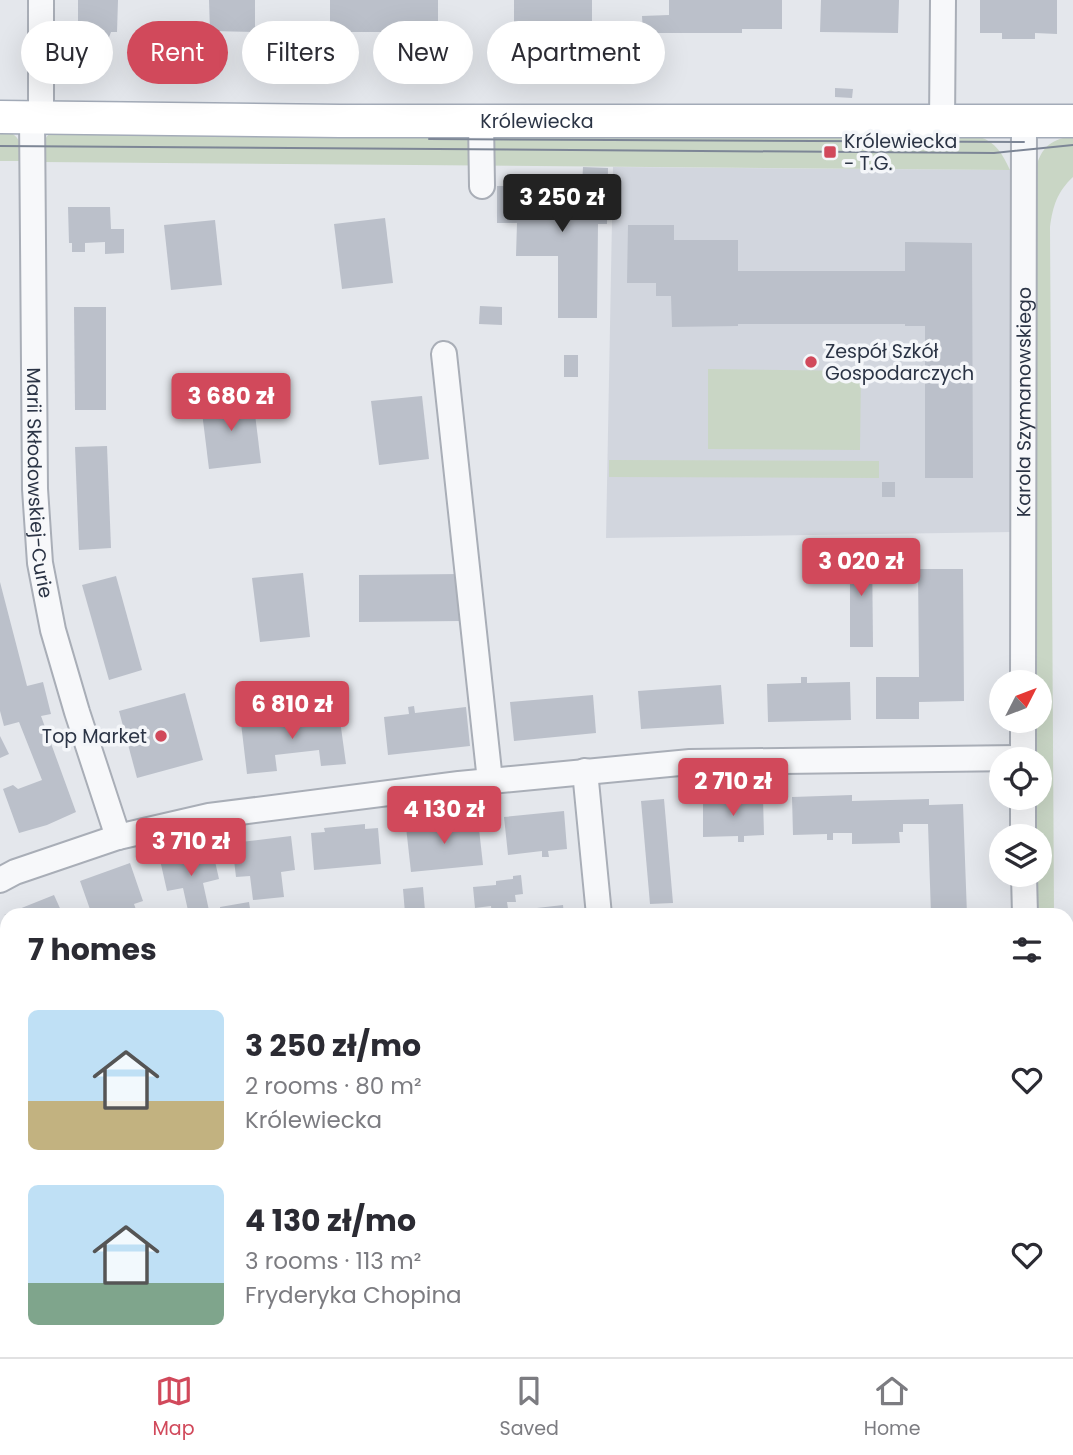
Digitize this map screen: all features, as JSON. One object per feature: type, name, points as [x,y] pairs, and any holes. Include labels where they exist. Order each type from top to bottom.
[{"type":"main road","name":"Królewiecka","points":[[0,117],[942,123],[1073,121]]},
{"type":"street","name":"Marii Skłodowskiej-Curie","points":[[41,0],[37,117],[35,489],[40,563],[53,630],[118,837]]},
{"type":"street","points":[[942,123],[943,0]]},
{"type":"street","points":[[481,121],[482,186]]},
{"type":"street","name":"Karola Szymanowskiego","points":[[1023,670],[1024,121]]},
{"type":"street","points":[[444,354],[490,781]]},
{"type":"street","points":[[0,880],[118,837],[209,816],[490,781],[690,762],[989,759]]},
{"type":"street","points":[[585,771],[598,908]]},
{"type":"street","points":[[1024,887],[1025,908]]},
{"type":"shaded area","name":"Zespół Szkół Gospodarczych","points":[[613,167],[1010,170],[1013,532],[606,538]]},
{"type":"green space","points":[[0,131],[16,136],[23,161],[0,161]]},
{"type":"green space","points":[[52,132],[980,137],[998,150],[1010,170],[42,162],[44,141]]},
{"type":"green space","points":[[1063,138],[1073,138],[1073,177],[1057,200],[1050,227],[1054,908],[1036,908],[1035,887],[1052,887],[1052,824],[1035,824],[1035,810],[1052,810],[1052,747],[1034,747],[1034,733],[1052,733],[1052,670],[1035,670],[1035,172],[1044,150]]},
{"type":"green space","points":[[708,369],[861,371],[860,450],[708,449]]},
{"type":"green space","points":[[609,460],[879,461],[879,478],[609,477]]},
{"type":"building","points":[[78,0],[118,0],[117,32],[113,32],[113,21],[78,21]]},
{"type":"building","points":[[209,0],[255,0],[255,21],[242,21],[242,32],[228,31],[228,21],[210,21]]},
{"type":"building","points":[[330,0],[438,0],[438,21],[373,21],[373,32],[359,32],[359,21],[330,21]]},
{"type":"building","points":[[514,0],[592,0],[592,21],[514,21]]},
{"type":"building","points":[[669,0],[782,0],[782,29],[742,29],[742,33],[665,33],[665,21],[642,21],[642,16],[669,15]]},
{"type":"building","points":[[821,0],[899,0],[898,33],[820,32]]},
{"type":"building","points":[[980,0],[1057,0],[1057,34],[1035,33],[1035,39],[1002,39],[1002,33],[980,33]]},
{"type":"building","points":[[835,88],[853,89],[852,98],[835,97]]},
{"type":"building","points":[[583,167],[608,168],[607,224],[598,224],[597,318],[558,318],[558,256],[516,256],[517,223],[497,223],[497,186],[582,186]]},
{"type":"building","points":[[68,207],[110,207],[111,229],[124,229],[124,253],[105,254],[105,242],[85,243],[85,252],[72,252],[72,243],[69,243]]},
{"type":"building","points":[[385,218],[393,283],[342,289],[334,224]]},
{"type":"building","points":[[215,220],[222,285],[171,290],[164,225]]},
{"type":"building","points":[[628,225],[674,225],[674,240],[738,240],[738,271],[905,271],[905,242],[972,243],[973,478],[925,478],[925,326],[738,324],[672,327],[671,296],[656,296],[656,283],[627,283]]},
{"type":"building","points":[[480,306],[502,307],[502,325],[479,324]]},
{"type":"building","points":[[74,307],[106,307],[106,410],[75,410]]},
{"type":"building","points":[[564,355],[578,355],[578,377],[564,377]]},
{"type":"building","points":[[422,396],[429,459],[379,465],[371,401]]},
{"type":"building","points":[[253,398],[261,463],[209,469],[201,404]]},
{"type":"building","points":[[107,446],[111,548],[79,550],[75,447]]},
{"type":"building","points":[[882,482],[895,482],[895,497],[882,497]]},
{"type":"building","points":[[850,549],[872,549],[873,647],[850,647]]},
{"type":"building","points":[[918,569],[963,569],[964,701],[919,702],[919,719],[876,719],[876,677],[919,677]]},
{"type":"building","points":[[303,573],[310,637],[260,642],[252,578]]},
{"type":"building","points":[[461,574],[461,621],[359,622],[359,575]]},
{"type":"building","points":[[116,576],[142,670],[109,680],[82,585]]},
{"type":"building","points":[[0,582],[27,686],[43,682],[51,714],[41,716],[76,812],[47,825],[19,833],[3,789],[13,785],[18,789],[42,780],[19,722],[4,726],[0,711]]},
{"type":"building","points":[[801,677],[807,677],[807,683],[850,682],[851,720],[768,722],[767,684],[801,683]]},
{"type":"building","points":[[721,685],[724,724],[641,729],[638,691]]},
{"type":"building","name":"Top Market","points":[[185,693],[203,760],[137,778],[119,711]]},
{"type":"building","points":[[593,695],[596,733],[514,741],[510,702]]},
{"type":"building","points":[[414,706],[415,713],[466,707],[470,746],[388,755],[384,717],[409,714],[408,707]]},
{"type":"building","points":[[339,713],[346,764],[321,766],[319,750],[275,755],[277,771],[247,774],[241,723]]},
{"type":"building","points":[[0,736],[9,754],[0,758]]},
{"type":"building","points":[[852,795],[852,801],[929,799],[929,805],[963,804],[967,908],[931,908],[928,824],[903,824],[903,832],[899,832],[900,843],[852,844],[852,833],[833,833],[833,840],[827,840],[827,834],[793,835],[792,797]]},
{"type":"building","points":[[763,798],[764,835],[744,836],[744,842],[738,842],[738,836],[703,837],[703,799]]},
{"type":"building","points":[[664,799],[673,903],[650,904],[641,801]]},
{"type":"building","points":[[564,811],[567,849],[548,851],[549,857],[542,857],[542,851],[508,855],[504,817]]},
{"type":"building","points":[[478,820],[483,865],[411,872],[406,827]]},
{"type":"building","points":[[365,824],[365,829],[378,828],[381,864],[314,870],[311,833],[325,832],[324,828]]},
{"type":"building","points":[[291,836],[295,870],[281,872],[284,897],[253,900],[250,876],[236,877],[232,843]]},
{"type":"building","points":[[212,848],[219,879],[203,883],[208,908],[187,908],[183,888],[167,891],[160,860]]},
{"type":"building","points":[[130,863],[143,901],[134,904],[135,908],[90,908],[80,881]]},
{"type":"building","points":[[521,875],[523,894],[515,895],[516,902],[507,902],[508,908],[475,908],[473,887],[496,885],[496,881],[513,879],[513,876]]},
{"type":"building","points":[[423,887],[425,908],[405,908],[403,889]]},
{"type":"building","points":[[54,895],[60,908],[22,908]]},
{"type":"building","points":[[249,902],[250,908],[220,908]]},
{"type":"building","points":[[563,905],[563,908],[537,908]]},
{"type":"tram line","points":[[429,139],[1024,142]]},
{"type":"tram line","points":[[0,146],[994,153],[1073,145]]},
{"type":"place","name":"Królewiecka - T.G.","points":[[830,152]]},
{"type":"place","name":"Zespół Szkół Gospodarczych","points":[[811,362]]},
{"type":"place","name":"Top Market","points":[[161,736]]}]
